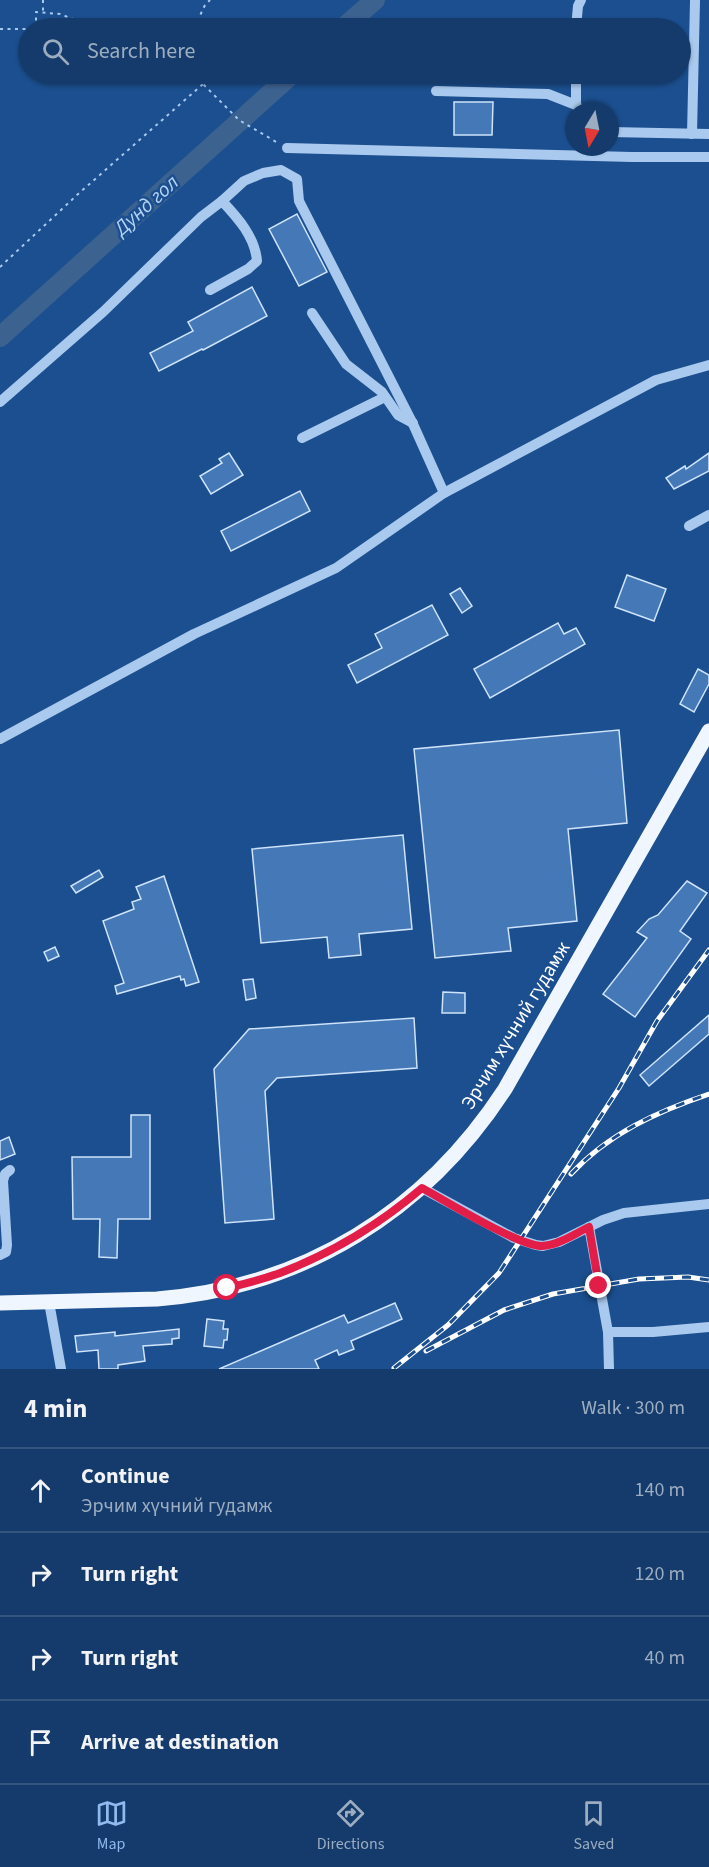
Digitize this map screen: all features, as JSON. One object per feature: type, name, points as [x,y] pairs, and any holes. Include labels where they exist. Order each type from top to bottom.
[{"type":"main road","name":"Эрчим хүчний гудамж","points":[[0,1303],[180,1298],[260,1280],[300,1264],[355,1236],[385,1217],[422,1188],[462,1148],[505,1089],[709,731]]},
{"type":"street","points":[[577,18],[581,0]]},
{"type":"street","points":[[692,134],[696,0]]},
{"type":"street","points":[[577,84],[578,102]]},
{"type":"street","points":[[436,91],[548,94],[566,102]]},
{"type":"street","points":[[619,132],[709,134]]},
{"type":"street","points":[[287,148],[709,157]]},
{"type":"street","points":[[0,402],[103,312],[201,217],[244,181],[263,173],[281,170],[297,179],[299,201],[413,424],[444,493]]},
{"type":"street","points":[[210,290],[248,269],[257,261],[256,247],[240,222],[222,201]]},
{"type":"street","points":[[312,313],[346,364],[382,392],[398,416],[413,424]]},
{"type":"street","points":[[0,739],[194,634],[336,568],[444,493],[656,380],[709,365]]},
{"type":"street","points":[[302,438],[385,397]]},
{"type":"street","points":[[689,526],[709,515]]},
{"type":"street","points":[[0,1256],[6,1252],[7,1245],[3,1181],[5,1174],[10,1170]]},
{"type":"street","points":[[422,1188],[529,1244],[543,1246],[551,1245],[624,1213],[709,1204]]},
{"type":"street","points":[[589,1227],[608,1332],[609,1369]]},
{"type":"street","points":[[49,1302],[62,1369]]},
{"type":"street","points":[[608,1332],[653,1332],[709,1327]]},
{"type":"path","points":[[43,0],[44,13]]},
{"type":"path","points":[[199,18],[210,0]]},
{"type":"path","points":[[36,18],[36,12],[68,18]]},
{"type":"path","points":[[0,29],[18,29]]},
{"type":"path","points":[[0,267],[77,195],[203,84],[239,120],[287,148]]},
{"type":"building","points":[[454,102],[493,102],[492,135],[454,135]]},
{"type":"building","points":[[297,214],[327,272],[299,286],[269,229]]},
{"type":"building","points":[[252,287],[267,316],[159,371],[150,353],[193,331],[188,322]]},
{"type":"building","points":[[229,453],[243,475],[211,494],[200,476],[222,463],[219,459]]},
{"type":"building","points":[[709,453],[709,471],[674,489],[666,478],[685,466],[686,469]]},
{"type":"building","points":[[300,491],[310,511],[231,551],[221,531]]},
{"type":"building","points":[[627,575],[666,589],[654,621],[615,607]]},
{"type":"building","points":[[460,588],[472,606],[462,613],[450,594]]},
{"type":"building","points":[[432,605],[448,635],[357,683],[348,665],[382,648],[375,634]]},
{"type":"building","points":[[558,623],[564,634],[576,628],[585,644],[490,698],[474,669]]},
{"type":"building","points":[[698,669],[709,675],[709,684],[694,712],[680,704]]},
{"type":"building","points":[[619,730],[627,823],[568,829],[577,921],[508,928],[511,951],[435,958],[414,749]]},
{"type":"building","points":[[403,835],[412,929],[359,934],[361,955],[329,958],[327,937],[261,943],[252,849]]},
{"type":"building","points":[[99,870],[103,877],[76,893],[71,886]]},
{"type":"building","points":[[164,876],[199,982],[186,986],[184,979],[181,980],[180,976],[117,994],[115,986],[124,983],[103,921],[134,909],[132,902],[141,899],[136,887]]},
{"type":"building","points":[[687,881],[707,893],[680,931],[691,939],[635,1017],[603,994],[647,938],[637,932],[649,919],[658,915]]},
{"type":"building","points":[[55,947],[59,956],[48,961],[44,952]]},
{"type":"building","points":[[253,979],[256,998],[246,1000],[243,980]]},
{"type":"building","points":[[443,992],[465,993],[465,1013],[442,1013]]},
{"type":"building","points":[[709,1015],[709,1034],[649,1086],[640,1075]]},
{"type":"building","points":[[414,1018],[417,1068],[277,1078],[265,1091],[274,1219],[225,1223],[214,1069],[249,1029]]},
{"type":"building","points":[[131,1115],[150,1115],[150,1219],[118,1219],[117,1258],[99,1257],[100,1219],[73,1219],[72,1157],[131,1157]]},
{"type":"building","points":[[9,1137],[15,1154],[0,1160],[0,1141]]},
{"type":"building","points":[[395,1303],[402,1319],[351,1341],[354,1349],[339,1355],[337,1350],[315,1360],[319,1369],[219,1369],[344,1315],[348,1323]]},
{"type":"building","points":[[207,1319],[224,1321],[223,1329],[228,1329],[227,1340],[224,1340],[223,1348],[204,1346]]},
{"type":"building","points":[[179,1329],[179,1338],[172,1339],[172,1344],[143,1346],[145,1361],[118,1365],[118,1369],[99,1369],[98,1350],[77,1352],[75,1336],[115,1332],[115,1336]]},
{"type":"waterway","name":"Дунд гол","points":[[354,18],[375,0]]},
{"type":"waterway","name":"Дунд гол","points":[[0,337],[281,84]]},
{"type":"railway","points":[[394,1368],[448,1325],[499,1273],[619,1088],[657,1021],[709,950]]},
{"type":"railway","points":[[571,1174],[601,1147],[635,1125],[709,1094]]},
{"type":"railway","points":[[426,1351],[504,1310],[553,1294],[639,1279],[688,1277],[709,1280]]},
{"type":"route","points":[[227,1288],[281,1273],[335,1248],[385,1217],[422,1188],[529,1244],[551,1245],[589,1227],[599,1286]]}]
